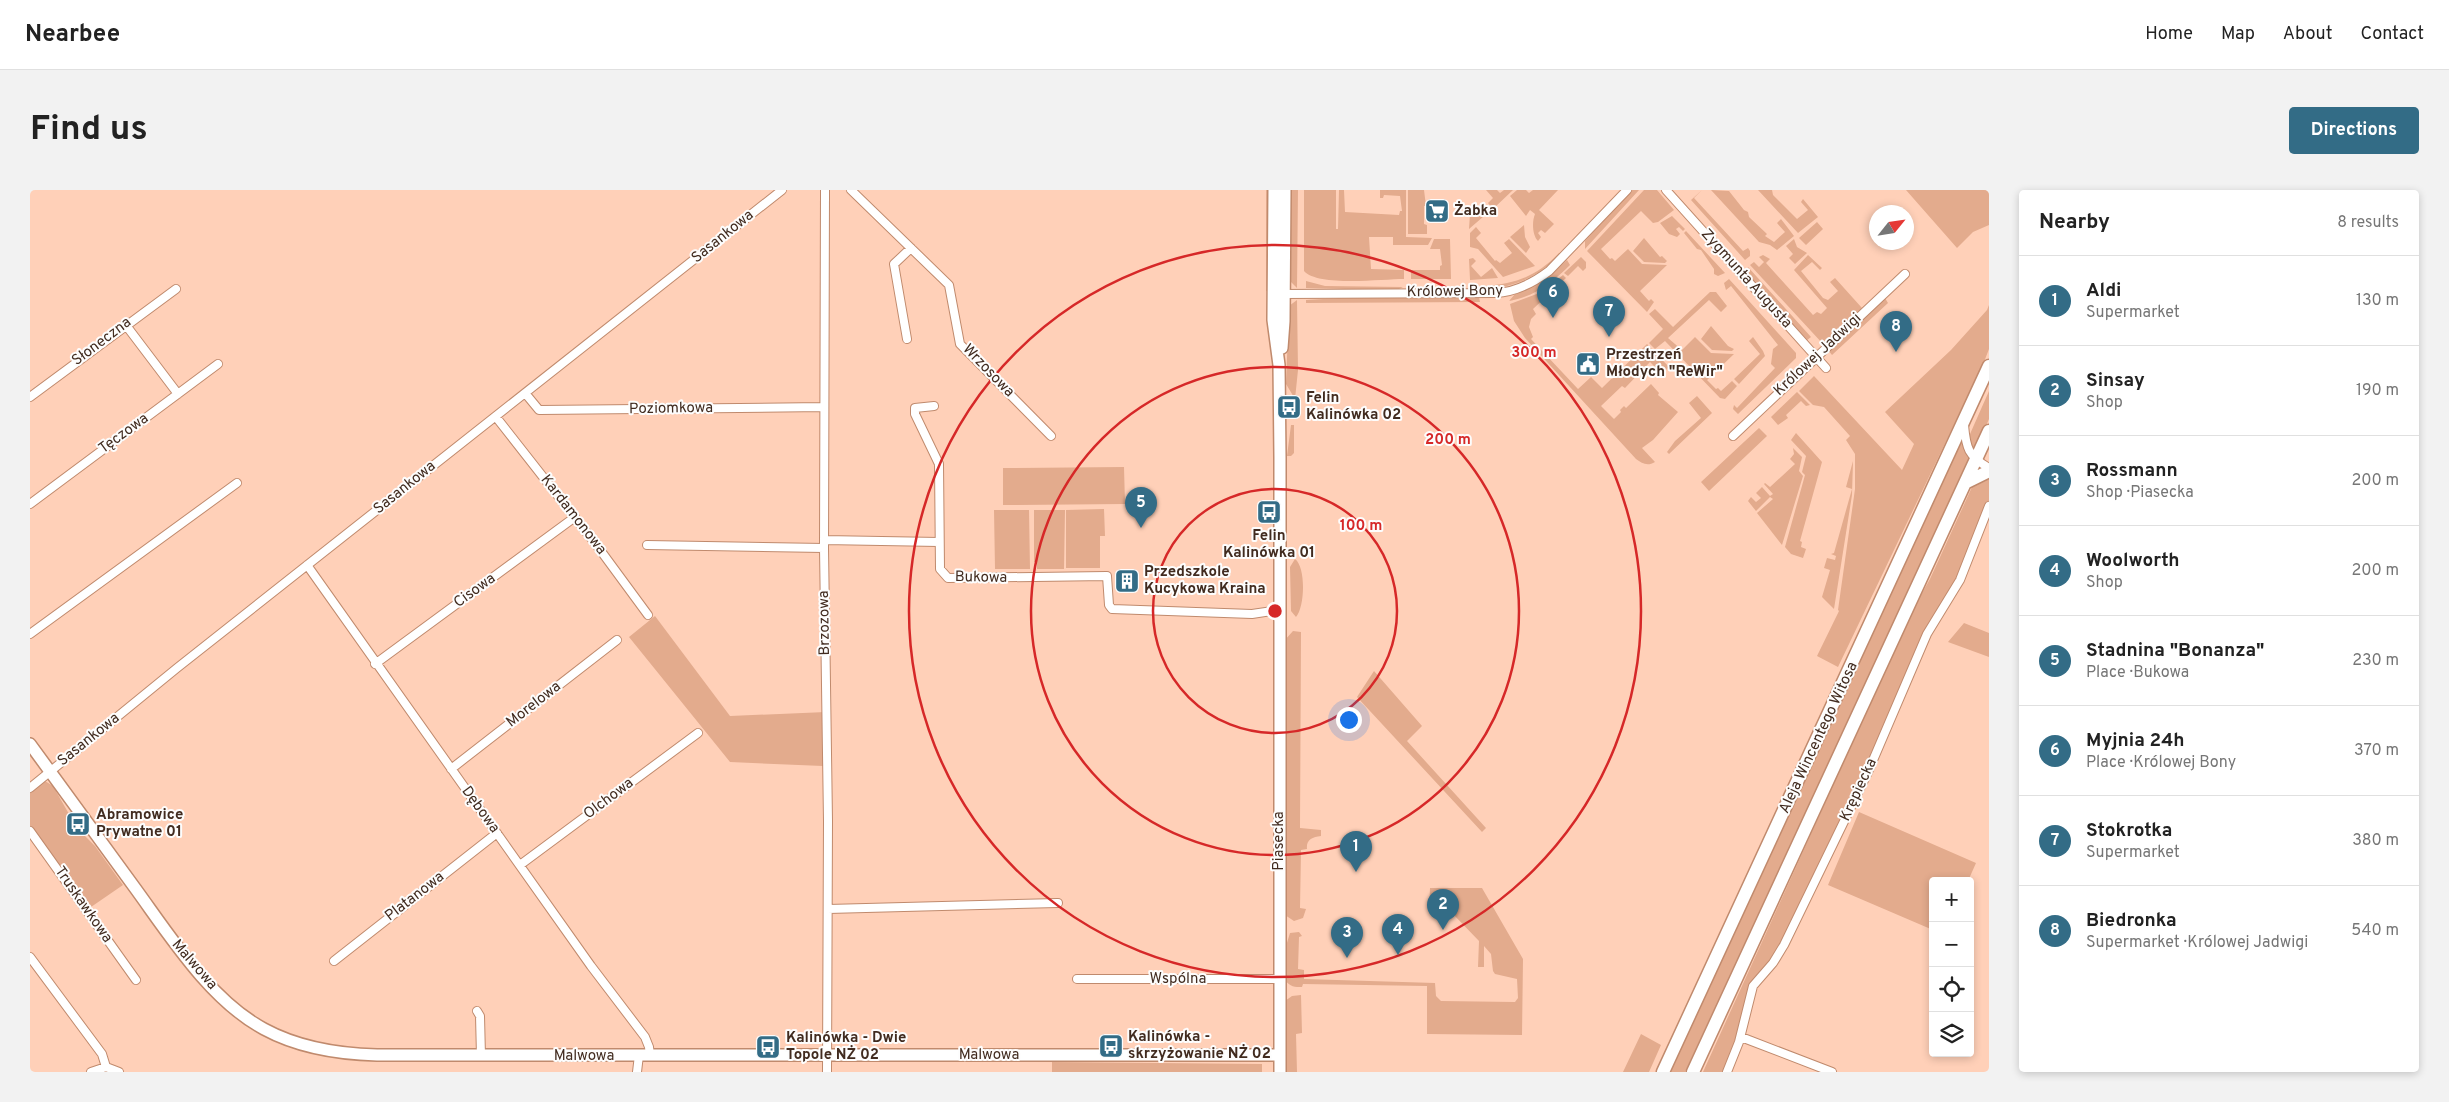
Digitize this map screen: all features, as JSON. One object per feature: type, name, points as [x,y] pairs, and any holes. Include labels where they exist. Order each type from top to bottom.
[{"type":"main road","name":"Aleja Wincentego Witosa","points":[[1663,1072],[1964,425],[1989,366]]},
{"type":"main road","name":"Aleja Wincentego Witosa","points":[[1695,1072],[1795,849],[1989,431]]},
{"type":"main road","points":[[1965,483],[1989,469]]},
{"type":"street","name":"Sasankowa","points":[[30,788],[782,190]]},
{"type":"street","name":"Brzozowa","points":[[825,190],[824,544],[828,909],[827,1072]]},
{"type":"street","name":"Wrzosowa","points":[[851,190],[949,285],[960,344],[1051,436]]},
{"type":"street","points":[[1274,190],[1279,294]]},
{"type":"street","points":[[1279,294],[1284,190]]},
{"type":"street","name":"Królowej Bony","points":[[1279,294],[1496,293],[1512,290],[1536,281],[1548,271],[1627,190]]},
{"type":"street","name":"Zygmunta Augusta","points":[[1666,190],[1826,368]]},
{"type":"street","points":[[907,339],[894,264],[911,248]]},
{"type":"street","name":"Królowej Jadwigi","points":[[1732,436],[1905,274]]},
{"type":"street","name":"Słoneczna","points":[[30,396],[125,324],[176,289]]},
{"type":"street","name":"Piasecka","points":[[1279,294],[1273,320],[1279,365],[1280,1072]]},
{"type":"street","points":[[125,324],[178,394]]},
{"type":"street","name":"Tęczowa","points":[[30,504],[218,364]]},
{"type":"street","name":"Poziomkowa","points":[[525,393],[539,410],[824,407]]},
{"type":"street","name":"Bukowa","points":[[934,406],[914,408],[939,464],[938,542],[940,570],[948,578],[1107,576],[1109,605],[1112,609],[1252,614],[1279,610]]},
{"type":"street","name":"Kardamonowa","points":[[496,417],[648,615]]},
{"type":"street","points":[[1964,425],[1967,446],[1976,460],[1989,469]]},
{"type":"street","points":[[30,634],[237,483]]},
{"type":"street","name":"Krępiecka","points":[[1727,1072],[1741,1037],[1754,986],[1784,944],[1868,772],[1927,634],[1960,580],[1989,506]]},
{"type":"street","name":"Cisowa","points":[[375,664],[575,518]]},
{"type":"street","points":[[647,545],[938,542]]},
{"type":"street","name":"Dębowa","points":[[307,566],[591,966],[644,1037],[650,1047],[644,1056]]},
{"type":"street","name":"Morelowa","points":[[451,769],[617,640]]},
{"type":"street","name":"Olchowa","points":[[520,865],[698,733]]},
{"type":"street","name":"Malwowa","points":[[30,744],[182,952],[225,999],[262,1029],[307,1046],[363,1055],[1280,1055]]},
{"type":"street","name":"Truskawkowa","points":[[30,831],[136,980]]},
{"type":"street","name":"Platanowa","points":[[334,961],[497,833]]},
{"type":"street","points":[[828,909],[1058,903]]},
{"type":"street","points":[[30,957],[102,1054],[106,1067]]},
{"type":"street","name":"Wspólna","points":[[1077,979],[1280,979]]},
{"type":"street","points":[[476,1011],[480,1016],[481,1056]]},
{"type":"street","points":[[1741,1037],[1832,1072]]},
{"type":"street","points":[[637,1072],[644,1056]]},
{"type":"street","points":[[91,1072],[106,1067],[119,1072]]},
{"type":"shaded area","points":[[1266,190],[1271,190],[1269,291],[1266,291]]},
{"type":"shaded area","points":[[1287,190],[1298,190],[1297,288],[1289,280]]},
{"type":"shaded area","points":[[1304,190],[1336,190],[1336,229],[1338,229],[1339,190],[1344,190],[1345,212],[1399,215],[1400,211],[1402,211],[1400,196],[1384,195],[1383,198],[1380,198],[1380,190],[1406,190],[1406,237],[1432,238],[1428,245],[1393,245],[1393,237],[1369,237],[1371,269],[1404,270],[1404,279],[1336,281],[1311,276],[1304,271]]},
{"type":"shaded area","points":[[1408,190],[1424,190],[1426,206],[1424,206],[1424,224],[1427,225],[1427,234],[1408,234]]},
{"type":"shaded area","points":[[1486,190],[1497,190],[1500,193],[1504,190],[1513,190],[1493,209],[1488,203],[1493,198]]},
{"type":"shaded area","points":[[1517,190],[1526,190],[1529,193],[1533,190],[1558,190],[1539,210],[1554,224],[1545,233],[1541,230],[1538,233],[1541,237],[1538,241],[1533,228],[1535,214],[1530,210],[1526,216],[1510,196]]},
{"type":"shaded area","points":[[1632,190],[1639,190],[1585,249],[1585,241]]},
{"type":"shaded area","points":[[1644,190],[1657,190],[1674,210],[1658,222],[1653,223],[1641,211],[1601,249],[1610,259],[1612,258],[1615,261],[1628,249],[1642,264],[1667,265],[1640,291],[1649,301],[1651,299],[1654,302],[1647,312],[1587,251]]},
{"type":"shaded area","points":[[1702,190],[1694,198],[1743,251],[1748,248],[1750,256],[1745,260],[1691,200]]},
{"type":"shaded area","points":[[1711,190],[1729,191],[1744,210],[1748,212],[1749,217],[1767,234],[1765,236],[1774,242],[1785,232],[1777,223],[1781,219],[1794,236],[1777,250],[1770,245],[1759,242]]},
{"type":"shaded area","points":[[1758,190],[1772,190],[1773,195],[1797,219],[1808,210],[1801,202],[1803,199],[1818,217],[1798,233]]},
{"type":"shaded area","points":[[1906,190],[1989,190],[1989,225],[1973,232],[1957,248]]},
{"type":"shaded area","points":[[1488,207],[1491,210],[1469,229],[1470,214],[1473,212],[1477,217]]},
{"type":"shaded area","points":[[1672,216],[1685,229],[1683,231],[1679,227],[1676,229],[1680,234],[1677,237],[1669,234],[1660,223]]},
{"type":"shaded area","points":[[1817,222],[1823,229],[1806,245],[1799,238]]},
{"type":"shaded area","points":[[1524,225],[1525,237],[1530,247],[1526,253],[1510,237]]},
{"type":"shaded area","points":[[1476,227],[1481,233],[1476,238],[1495,261],[1500,263],[1512,253],[1504,243],[1509,239],[1535,266],[1503,277],[1478,249],[1470,247],[1470,233]]},
{"type":"shaded area","points":[[1686,231],[1725,273],[1718,276],[1714,274],[1714,269],[1701,250],[1697,249],[1684,233]]},
{"type":"shaded area","points":[[1644,238],[1660,257],[1662,256],[1667,261],[1665,263],[1644,262],[1633,251]]},
{"type":"shaded area","points":[[1434,239],[1450,239],[1451,279],[1411,279],[1411,270],[1440,270],[1442,265],[1440,249],[1430,249]]},
{"type":"shaded area","points":[[1794,239],[1797,247],[1807,253],[1795,264],[1789,258],[1793,254],[1786,246]]},
{"type":"shaded area","points":[[1559,253],[1561,254],[1552,262],[1526,279],[1507,286],[1485,289],[1485,286],[1507,283],[1535,273]]},
{"type":"shaded area","points":[[1763,255],[1770,259],[1766,263],[1813,315],[1817,312],[1821,314],[1827,308],[1794,270],[1808,255],[1822,268],[1820,270],[1812,262],[1801,271],[1823,298],[1828,300],[1838,291],[1830,282],[1835,278],[1862,308],[1823,344],[1750,265],[1754,262],[1759,267],[1764,262],[1759,257]]},
{"type":"shaded area","points":[[1581,257],[1586,262],[1586,268],[1583,271],[1578,266],[1568,276],[1564,273]]},
{"type":"shaded area","points":[[1473,258],[1476,261],[1471,266],[1481,277],[1492,268],[1498,278],[1470,280],[1469,259]]},
{"type":"shaded area","points":[[1567,260],[1570,265],[1550,283],[1527,296],[1509,301],[1515,294],[1546,279]]},
{"type":"shaded area","points":[[1748,267],[1811,337],[1806,341],[1747,275]]},
{"type":"shaded area","points":[[1563,275],[1566,278],[1533,309],[1536,314],[1531,319],[1529,327],[1533,337],[1531,339],[1578,389],[1591,377],[1602,388],[1647,344],[1669,367],[1662,374],[1650,362],[1625,388],[1622,386],[1601,406],[1614,419],[1624,406],[1626,408],[1651,384],[1659,393],[1658,395],[1678,412],[1653,440],[1642,448],[1655,462],[1645,464],[1636,459],[1525,338],[1514,321],[1510,304],[1542,292]]},
{"type":"shaded area","points":[[1729,279],[1796,353],[1796,358],[1738,414],[1733,409],[1734,405],[1737,408],[1775,368],[1771,364],[1773,349],[1778,345],[1731,286],[1726,290],[1724,283]]},
{"type":"shaded area","points":[[1306,281],[1325,286],[1403,287],[1387,290],[1306,288]]},
{"type":"shaded area","points":[[1710,292],[1716,292],[1727,306],[1721,312],[1709,300],[1668,338],[1682,350],[1695,337],[1711,353],[1734,354],[1707,380],[1716,389],[1718,388],[1721,391],[1732,381],[1737,386],[1725,399],[1720,398],[1665,341],[1655,349],[1649,343],[1663,329],[1649,314],[1655,309],[1673,327]]},
{"type":"shaded area","points":[[1358,297],[1479,297],[1480,302],[1306,303],[1306,300]]},
{"type":"shaded area","points":[[1885,298],[1888,303],[1832,355],[1828,350]]},
{"type":"shaded area","points":[[1297,300],[1298,370],[1295,399],[1286,384],[1289,306]]},
{"type":"shaded area","points":[[1989,305],[1989,349],[1984,362],[1838,667],[1817,656],[1839,611],[1855,489],[1855,454],[1846,440],[1850,436],[1824,407],[1813,405],[1799,391],[1814,376],[1902,470],[1914,444],[1885,412],[1951,350],[1987,310]]},
{"type":"shaded area","points":[[1711,326],[1728,346],[1734,349],[1732,351],[1712,350],[1701,339]]},
{"type":"shaded area","points":[[1753,337],[1765,356],[1739,384],[1734,379],[1760,354],[1749,341]]},
{"type":"shaded area","points":[[1989,391],[1989,419],[1974,454],[1970,442],[1970,434]]},
{"type":"shaded area","points":[[1797,392],[1810,405],[1806,406],[1801,401],[1786,415],[1788,418],[1778,425],[1771,417]]},
{"type":"shaded area","points":[[1697,396],[1712,413],[1669,454],[1667,452],[1675,441],[1701,418],[1689,403]]},
{"type":"shaded area","points":[[1291,425],[1294,425],[1294,453],[1291,456],[1287,456]]},
{"type":"shaded area","points":[[1759,428],[1767,436],[1709,491],[1701,482]]},
{"type":"shaded area","points":[[1796,433],[1822,462],[1800,541],[1802,542],[1801,547],[1806,549],[1803,558],[1791,554],[1785,547],[1805,475],[1802,472],[1806,456],[1791,440]]},
{"type":"shaded area","points":[[1962,438],[1965,452],[1971,461],[1685,1072],[1668,1072],[1825,737]]},
{"type":"shaded area","points":[[1793,448],[1802,457],[1799,471],[1803,476],[1782,545],[1757,513],[1773,499],[1770,497],[1756,511],[1748,501],[1751,497],[1756,502],[1761,498],[1756,493],[1762,487],[1770,496],[1773,494],[1764,484],[1770,487],[1795,464],[1790,459],[1794,454]]},
{"type":"shaded area","points":[[1853,461],[1852,495],[1834,609],[1822,597],[1830,570],[1824,568],[1827,558],[1835,560],[1836,556],[1831,554],[1834,553],[1852,489],[1846,487]]},
{"type":"shaded area","points":[[1124,467],[1125,504],[1003,505],[1003,468]]},
{"type":"shaded area","points":[[1989,478],[1989,501],[1958,576],[1779,950],[1755,980],[1739,1034],[1724,1072],[1703,1072],[1825,803],[1822,802],[1904,625],[1930,579],[1972,487],[1975,483]]},
{"type":"shaded area","points":[[1104,509],[1105,536],[1100,536],[1100,568],[1066,568],[1066,510]]},
{"type":"shaded area","points":[[994,510],[1029,510],[1030,569],[995,569]]},
{"type":"shaded area","points":[[1034,510],[1065,510],[1064,569],[1037,569],[1037,562],[1034,562]]},
{"type":"shaded area","points":[[1295,559],[1299,563],[1303,578],[1303,596],[1296,617],[1291,611],[1290,567]]},
{"type":"shaded area","points":[[655,616],[730,716],[826,712],[827,761],[823,766],[730,762],[629,637]]},
{"type":"shaded area","points":[[1964,623],[1989,633],[1989,657],[1948,642]]},
{"type":"shaded area","points":[[1293,631],[1301,632],[1300,828],[1321,830],[1321,836],[1310,840],[1307,849],[1301,850],[1300,908],[1306,909],[1303,918],[1294,921],[1285,915],[1284,641]]},
{"type":"shaded area","points":[[1374,671],[1422,726],[1407,741],[1486,828],[1482,832],[1357,697]]},
{"type":"shaded area","points":[[45,781],[53,786],[77,828],[95,846],[123,885],[91,907],[30,826],[30,793]]},
{"type":"shaded area","points":[[1859,812],[1976,863],[1970,877],[1929,877],[1929,928],[1828,885]]},
{"type":"shaded area","points":[[1430,888],[1482,888],[1523,959],[1522,1035],[1427,1034],[1427,986],[1303,984],[1302,987],[1297,987],[1285,980],[1284,946],[1286,946],[1290,933],[1299,932],[1302,936],[1299,937],[1298,969],[1304,970],[1304,979],[1435,983],[1436,996],[1441,1001],[1515,1002],[1518,998],[1517,979],[1495,974],[1491,954],[1484,946],[1484,967],[1478,967],[1479,941],[1452,913],[1429,912]]},
{"type":"shaded area","points":[[1301,995],[1302,1033],[1296,1034],[1297,1072],[1285,1072],[1285,1001],[1292,996]]},
{"type":"shaded area","points":[[1641,1034],[1661,1045],[1649,1072],[1623,1072]]},
{"type":"shaded area","points":[[1052,1062],[1262,1064],[1262,1072],[1052,1072]]},
{"type":"place","name":"Żabka","points":[[1437,211]]},
{"type":"place","name":"Myjnia 24h","points":[[1553,318]]},
{"type":"place","name":"Stokrotka","points":[[1609,337]]},
{"type":"place","name":"Biedronka","points":[[1896,352]]},
{"type":"place","name":"Przestrzeń Młodych \"ReWir\"","points":[[1588,364]]},
{"type":"place","name":"Felin Kalinówka 02","points":[[1289,407]]},
{"type":"place","name":"Felin Kalinówka 01","points":[[1269,512]]},
{"type":"place","name":"Stadnina \"Bonanza\"","points":[[1141,528]]},
{"type":"place","name":"Przedszkole Kucykowa Kraina","points":[[1127,581]]},
{"type":"place","name":"Abramowice Prywatne 01","points":[[78,824]]},
{"type":"place","name":"Aldi","points":[[1356,872]]},
{"type":"place","name":"Sinsay","points":[[1443,930]]},
{"type":"place","name":"Woolworth","points":[[1398,955]]},
{"type":"place","name":"Rossmann","points":[[1347,958]]},
{"type":"place","name":"Kalinówka - skrzyżowanie NŻ 02","points":[[1111,1046]]},
{"type":"place","name":"Kalinówka - Dwie Topole NŻ 02","points":[[768,1047]]}]
